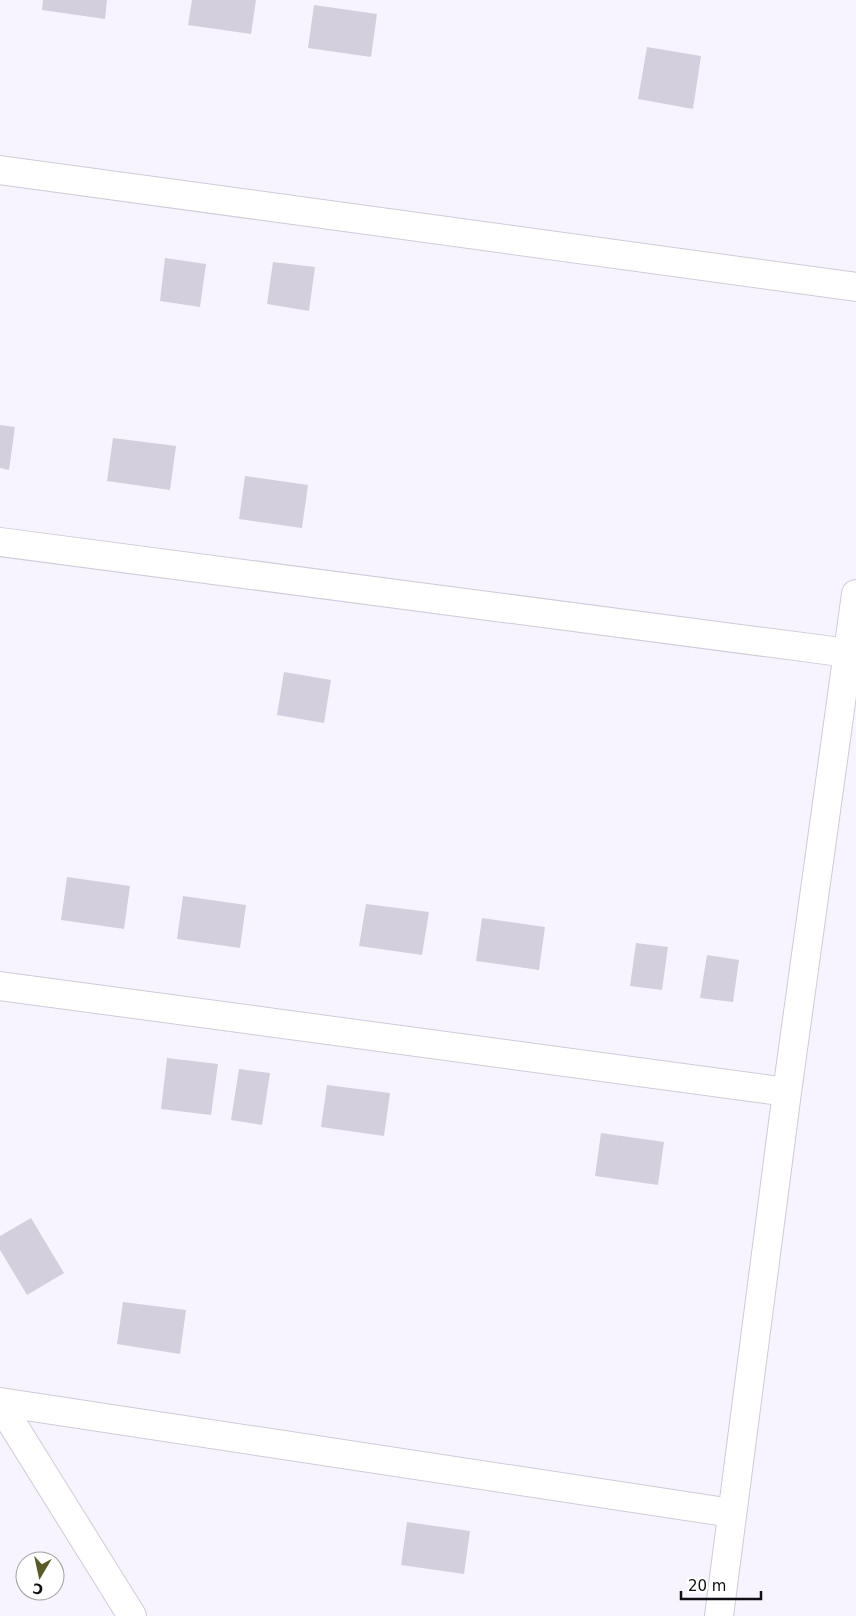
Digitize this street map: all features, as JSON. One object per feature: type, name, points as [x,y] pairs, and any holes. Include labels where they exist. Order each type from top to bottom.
[{"type":"street","points":[[0,170],[856,286]]},
{"type":"street","points":[[0,542],[848,653]]},
{"type":"street","points":[[719,1616],[787,1092],[856,594]]},
{"type":"street","points":[[0,986],[787,1092]]},
{"type":"street","points":[[0,1403],[732,1513]]},
{"type":"street","points":[[0,1403],[132,1616]]},
{"type":"building","points":[[43,0],[107,0],[105,19],[42,10]]},
{"type":"building","points":[[192,0],[256,0],[251,34],[188,25]]},
{"type":"building","points":[[314,5],[377,14],[371,57],[308,48]]},
{"type":"building","points":[[647,47],[701,56],[693,109],[638,99]]},
{"type":"building","points":[[165,258],[206,264],[200,307],[160,301]]},
{"type":"building","points":[[273,262],[315,267],[309,311],[267,304]]},
{"type":"building","points":[[0,425],[15,427],[9,470],[0,468]]},
{"type":"building","points":[[113,438],[176,446],[170,490],[107,481]]},
{"type":"building","points":[[245,476],[308,485],[302,528],[239,519]]},
{"type":"building","points":[[284,672],[331,680],[324,723],[277,715]]},
{"type":"building","points":[[67,877],[130,886],[124,929],[61,920]]},
{"type":"building","points":[[183,896],[246,905],[240,948],[177,939]]},
{"type":"building","points":[[366,904],[429,912],[422,955],[359,946]]},
{"type":"building","points":[[482,918],[545,927],[539,970],[476,961]]},
{"type":"building","points":[[636,943],[668,947],[662,990],[630,986]]},
{"type":"building","points":[[707,955],[739,960],[733,1002],[700,998]]},
{"type":"building","points":[[167,1058],[218,1064],[211,1115],[161,1109]]},
{"type":"building","points":[[239,1069],[270,1073],[262,1125],[231,1120]]},
{"type":"building","points":[[327,1085],[390,1093],[384,1136],[321,1127]]},
{"type":"building","points":[[601,1133],[664,1142],[658,1185],[595,1176]]},
{"type":"building","points":[[31,1218],[64,1273],[27,1295],[0,1250],[0,1236]]},
{"type":"building","points":[[123,1302],[186,1310],[180,1354],[117,1344]]},
{"type":"building","points":[[407,1522],[470,1531],[464,1574],[401,1565]]}]
